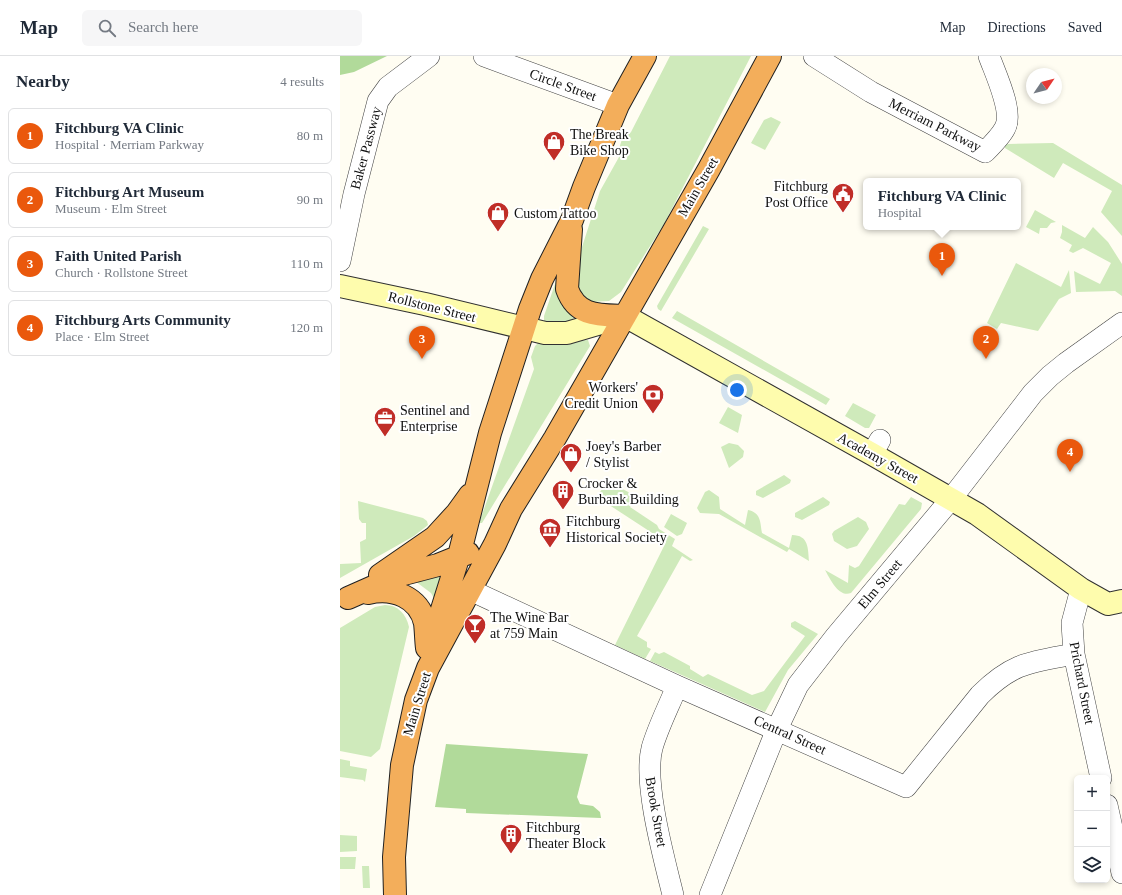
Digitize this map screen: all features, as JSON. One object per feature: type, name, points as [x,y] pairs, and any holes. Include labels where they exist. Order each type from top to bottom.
[{"type":"highway","name":"Main Street","points":[[395,895],[394,857],[401,771],[406,739],[416,700],[432,656],[478,484],[490,433],[523,329],[542,279],[572,220],[618,105],[637,66],[645,56]]},
{"type":"highway","name":"Main Street","points":[[432,656],[470,590],[511,509],[555,438],[625,316],[709,169],[770,56]]},
{"type":"highway","name":"Main Street","points":[[572,220],[567,288],[570,296],[578,306],[586,312],[595,315],[625,316]]},
{"type":"highway","name":"Main Street","points":[[344,600],[435,537],[457,513],[478,484]]},
{"type":"highway","name":"Main Street","points":[[344,600],[400,575],[458,558],[483,543],[511,509]]},
{"type":"highway","points":[[344,600],[380,590],[388,590],[408,598],[418,608],[424,623],[432,656]]},
{"type":"main road","name":"Rollstone Street","points":[[340,286],[424,304],[523,329]]},
{"type":"main road","points":[[523,329],[545,333],[567,332],[625,316]]},
{"type":"main road","name":"Academy Street","points":[[625,316],[876,447],[951,499],[977,514],[1081,589],[1117,606]]},
{"type":"street","name":"Baker Passway","points":[[340,261],[354,194],[378,101],[392,83],[429,56]]},
{"type":"street","name":"Circle Street","points":[[484,56],[618,105]]},
{"type":"street","name":"Merriam Parkway","points":[[814,56],[871,92],[985,152],[1006,128],[1008,118],[1007,108],[989,56]]},
{"type":"street","name":"Elm Street","points":[[710,895],[777,729],[798,685],[836,636],[951,499],[1033,393],[1050,376],[1122,323]]},
{"type":"street","name":"Prichard Street","points":[[1081,589],[1072,623],[1074,654],[1100,775]]},
{"type":"street","name":"Central Street","points":[[470,590],[677,686],[906,786],[993,681],[1017,666],[1074,654]]},
{"type":"street","name":"Brook Street","points":[[673,895],[656,818],[649,769],[652,748],[677,686]]},
{"type":"street","points":[[1108,811],[1122,873]]},
{"type":"green space","points":[[340,56],[387,56],[354,72],[340,75]]},
{"type":"green space","points":[[670,56],[751,56],[664,224],[621,292],[609,301],[591,302],[580,295],[574,272],[600,191],[619,157],[619,149],[622,139],[631,132]]},
{"type":"green space","points":[[771,117],[781,122],[765,150],[751,143],[764,120]]},
{"type":"green space","points":[[1053,143],[1122,185],[1122,236],[1101,212],[1112,191],[1063,163],[1054,178],[1005,148],[1005,145],[1008,144]]},
{"type":"green space","points":[[1035,210],[1056,222],[1051,223],[1047,228],[1040,228],[1039,234],[1026,227]]},
{"type":"green space","points":[[1062,225],[1085,238],[1093,227],[1108,242],[1122,264],[1122,296],[1115,291],[1076,292],[1074,271],[1100,284],[1111,263],[1083,248],[1073,253],[1069,251],[1072,245],[1060,238]]},
{"type":"green space","points":[[703,226],[709,229],[661,311],[657,306]]},
{"type":"green space","points":[[566,252],[570,313],[575,321],[544,325],[544,316]]},
{"type":"green space","points":[[1016,263],[1061,287],[1069,270],[1071,293],[1059,299],[1038,331],[1001,323],[997,329],[987,323]]},
{"type":"green space","points":[[677,311],[830,399],[826,405],[672,318]]},
{"type":"green space","points":[[588,340],[590,346],[482,523],[479,523],[534,369],[531,357],[535,346],[538,343]]},
{"type":"green space","points":[[853,403],[876,415],[869,428],[865,428],[845,416]]},
{"type":"green space","points":[[728,407],[742,415],[738,433],[719,423]]},
{"type":"green space","points":[[729,443],[738,445],[744,451],[743,457],[729,468],[721,447]]},
{"type":"green space","points":[[784,475],[791,480],[790,483],[763,498],[756,495],[756,491]]},
{"type":"green space","points":[[607,481],[636,496],[630,507],[675,539],[672,546],[693,560],[690,561],[682,556],[637,636],[647,642],[647,647],[651,649],[645,659],[615,645],[666,542],[597,497]]},
{"type":"green space","points":[[709,490],[719,497],[720,509],[745,525],[748,510],[752,511],[758,515],[762,533],[789,548],[792,535],[802,537],[805,540],[809,561],[789,549],[787,552],[719,514],[700,513],[697,508],[705,492]]},
{"type":"green space","points":[[823,497],[830,502],[829,505],[802,520],[795,517],[795,513]]},
{"type":"green space","points":[[911,497],[922,503],[921,509],[851,593],[843,593],[835,587],[825,570],[848,583],[849,565],[855,568],[859,566],[899,504],[905,505]]},
{"type":"green space","points":[[358,501],[423,518],[427,521],[428,525],[414,536],[340,578],[340,564],[361,563],[360,542],[366,539],[366,523],[362,523],[359,519]]},
{"type":"green space","points":[[671,514],[687,523],[682,534],[677,536],[664,527]]},
{"type":"green space","points":[[858,517],[866,522],[869,529],[857,546],[847,549],[834,541],[832,534],[834,531]]},
{"type":"green space","points":[[444,571],[435,600],[431,593],[415,581]]},
{"type":"green space","points":[[390,605],[401,611],[406,618],[409,627],[380,749],[371,757],[340,751],[340,628],[375,607]]},
{"type":"green space","points":[[795,621],[818,634],[788,670],[765,712],[650,661],[655,652],[659,654],[664,652],[690,666],[690,669],[703,677],[708,674],[752,695],[764,691],[805,636],[791,627],[791,623]]},
{"type":"green space","points":[[446,744],[588,754],[577,797],[580,804],[593,806],[600,812],[601,818],[466,813],[466,809],[435,807]]},
{"type":"green space","points":[[340,759],[350,761],[350,766],[367,769],[365,782],[363,780],[340,777]]},
{"type":"green space","points":[[340,835],[357,836],[357,851],[340,852]]},
{"type":"green space","points":[[340,857],[356,857],[355,869],[340,869]]},
{"type":"green space","points":[[362,866],[369,866],[370,888],[363,888]]},
{"type":"place","name":"The Break Bike Shop","points":[[554,162]]},
{"type":"place","name":"Fitchburg Post Office","points":[[843,214]]},
{"type":"place","name":"Custom Tattoo","points":[[498,232]]},
{"type":"place","name":"Fitchburg VA Clinic","points":[[942,276]]},
{"type":"place","name":"Faith United Parish","points":[[422,359]]},
{"type":"place","name":"Fitchburg Art Museum","points":[[986,359]]},
{"type":"place","name":"Workers' Credit Union","points":[[653,414]]},
{"type":"place","name":"Sentinel and Enterprise","points":[[385,438]]},
{"type":"place","name":"Fitchburg Arts Community","points":[[1070,472]]},
{"type":"place","name":"Joey's Barber / Stylist","points":[[571,474]]},
{"type":"place","name":"Crocker & Burbank Building","points":[[563,510]]},
{"type":"place","name":"Fitchburg Historical Society","points":[[550,548]]},
{"type":"place","name":"The Wine Bar at 759 Main","points":[[475,644]]},
{"type":"place","name":"Fitchburg Theater Block","points":[[511,854]]}]
